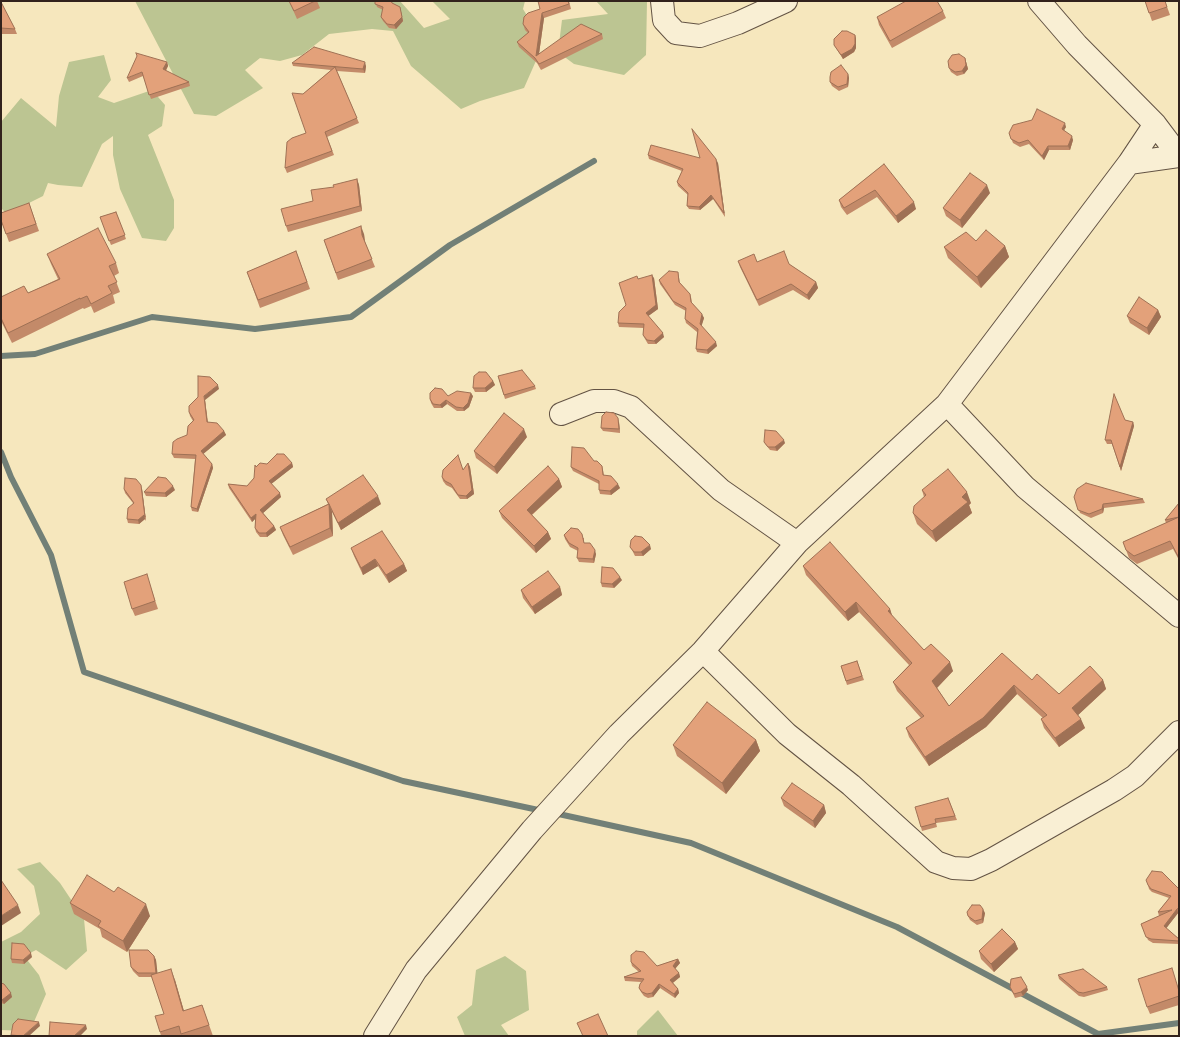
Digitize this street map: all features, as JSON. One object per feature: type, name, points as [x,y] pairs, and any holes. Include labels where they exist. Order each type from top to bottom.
[{"type":"street","points":[[662,1],[664,20],[676,33],[700,36],[738,23],[786,1]]},
{"type":"street","points":[[1039,1],[1077,45],[1155,124],[1179,156],[1129,163]]},
{"type":"street","points":[[375,1036],[416,970],[532,830],[619,734],[703,651],[797,543],[947,404],[1129,163],[1155,124]]},
{"type":"street","points":[[561,414],[594,401],[614,401],[631,407],[721,490],[797,543]]},
{"type":"street","points":[[947,404],[1025,487],[1179,616]]},
{"type":"street","points":[[703,651],[787,734],[851,785],[936,862],[953,868],[971,869],[991,860],[1114,790],[1135,776],[1179,732]]},
{"type":"green space","points":[[135,1],[400,1],[424,28],[450,19],[432,1],[525,1],[523,9],[531,22],[539,54],[524,88],[480,101],[461,109],[411,66],[393,31],[372,29],[329,34],[302,55],[280,61],[260,58],[245,70],[263,88],[216,116],[194,114]]},
{"type":"green space","points":[[596,1],[647,1],[646,55],[624,75],[574,64],[558,52],[562,20],[608,14]]},
{"type":"green space","points":[[104,55],[111,80],[98,97],[114,103],[152,90],[165,105],[162,126],[148,135],[174,200],[174,228],[166,241],[142,238],[120,189],[113,155],[113,136],[102,144],[82,187],[48,183],[43,196],[7,214],[1,208],[1,122],[21,98],[56,127],[59,96],[69,62]]},
{"type":"green space","points":[[40,862],[60,883],[84,919],[87,951],[66,970],[36,950],[24,956],[39,975],[46,994],[30,1031],[1,1030],[1,942],[21,932],[40,914],[34,886],[17,869]]},
{"type":"green space","points":[[505,956],[526,971],[529,1010],[501,1025],[509,1036],[465,1036],[457,1017],[472,1005],[476,970]]},
{"type":"green space","points":[[658,1010],[678,1036],[637,1036],[637,1031]]},
{"type":"building","points":[[289,1],[315,1],[294,11]]},
{"type":"building","points":[[375,1],[391,1],[400,7],[402,17],[394,25],[387,24],[381,17],[383,7],[375,4]]},
{"type":"building","points":[[538,1],[568,1],[569,4],[542,13],[536,56],[581,24],[602,34],[539,64],[535,58],[517,42],[529,32],[523,24],[524,17],[528,13],[540,9]]},
{"type":"building","points":[[906,1],[937,1],[943,11],[890,41],[877,17]]},
{"type":"building","points":[[1145,1],[1165,1],[1167,7],[1149,13]]},
{"type":"building","points":[[1,2],[15,29],[1,28]]},
{"type":"building","points":[[842,31],[847,31],[855,35],[855,44],[852,49],[841,55],[834,45],[834,39]]},
{"type":"building","points":[[314,47],[365,62],[363,69],[292,63]]},
{"type":"building","points":[[136,53],[167,62],[163,69],[189,82],[149,95],[142,72],[127,78],[137,56]]},
{"type":"building","points":[[959,54],[965,58],[966,65],[962,71],[955,72],[949,68],[948,61],[952,55]]},
{"type":"building","points":[[841,65],[848,74],[847,84],[838,87],[830,82],[830,77],[831,72]]},
{"type":"building","points":[[335,67],[357,118],[325,132],[332,151],[285,168],[287,142],[292,138],[306,133],[292,93],[303,94]]},
{"type":"building","points":[[1037,109],[1065,123],[1062,129],[1072,136],[1068,146],[1048,146],[1042,156],[1028,140],[1019,143],[1011,139],[1009,133],[1013,125],[1032,120]]},
{"type":"building","points":[[692,129],[716,159],[724,213],[711,195],[699,207],[687,206],[688,193],[677,182],[683,169],[648,155],[651,145],[700,158]]},
{"type":"building","points":[[884,164],[914,202],[896,216],[875,190],[844,208],[839,200]]},
{"type":"building","points":[[970,173],[987,185],[960,220],[943,208]]},
{"type":"building","points":[[357,179],[360,206],[286,226],[281,209],[313,201],[311,190],[334,187],[333,185]]},
{"type":"building","points":[[29,203],[36,224],[6,234],[1,220],[1,213]]},
{"type":"building","points":[[116,212],[125,235],[109,241],[100,217]]},
{"type":"building","points":[[361,226],[362,235],[372,259],[336,273],[324,240]]},
{"type":"building","points":[[98,228],[116,263],[109,266],[117,282],[108,286],[112,293],[91,304],[87,296],[80,298],[8,333],[1,318],[1,297],[24,286],[28,293],[60,279],[47,254]]},
{"type":"building","points":[[986,230],[1005,246],[977,277],[944,247],[966,232],[976,241]]},
{"type":"building","points":[[296,251],[307,282],[258,300],[247,272]]},
{"type":"building","points":[[784,251],[789,264],[816,282],[807,295],[791,284],[757,300],[738,261],[754,254],[757,262]]},
{"type":"building","points":[[669,271],[678,272],[679,282],[690,294],[691,302],[702,314],[700,324],[716,342],[707,350],[696,349],[698,329],[685,319],[686,308],[673,301],[659,280]]},
{"type":"building","points":[[652,275],[656,305],[646,313],[663,333],[654,341],[647,340],[643,335],[644,324],[618,323],[619,312],[626,305],[619,283],[637,276],[638,279]]},
{"type":"building","points":[[1139,297],[1158,310],[1147,328],[1127,316]]},
{"type":"building","points":[[522,370],[535,386],[504,395],[498,376]]},
{"type":"building","points":[[479,372],[486,372],[493,381],[485,388],[473,388],[474,376]]},
{"type":"building","points":[[198,376],[210,377],[218,385],[204,396],[207,422],[217,423],[224,431],[201,451],[212,464],[197,509],[191,507],[196,455],[172,454],[173,442],[187,435],[188,426],[194,420],[189,412],[189,406],[198,397]]},
{"type":"building","points":[[435,388],[442,389],[448,396],[457,391],[471,393],[468,403],[463,408],[456,407],[446,400],[440,405],[433,404],[430,399],[430,393]]},
{"type":"building","points":[[1114,394],[1125,420],[1133,422],[1120,467],[1111,440],[1105,440]]},
{"type":"building","points":[[606,412],[614,413],[618,418],[619,429],[601,428],[602,416]]},
{"type":"building","points":[[504,413],[524,429],[494,467],[474,451]]},
{"type":"building","points":[[765,430],[776,431],[784,440],[775,447],[768,447],[764,442]]},
{"type":"building","points":[[572,447],[584,448],[594,461],[597,461],[602,466],[603,475],[611,476],[618,484],[610,491],[599,490],[599,481],[571,467]]},
{"type":"building","points":[[277,454],[284,454],[292,463],[269,481],[280,493],[260,510],[274,526],[266,533],[259,533],[255,528],[256,514],[251,518],[228,484],[247,486],[254,478],[255,465],[256,467],[260,463],[267,464]]},
{"type":"building","points":[[458,455],[463,470],[468,463],[472,490],[466,496],[458,495],[451,484],[445,481],[442,477],[443,470]]},
{"type":"building","points":[[548,466],[559,479],[527,510],[548,532],[534,546],[499,511]]},
{"type":"building","points":[[948,469],[967,492],[962,497],[968,502],[932,531],[913,513],[914,506],[926,495],[922,490]]},
{"type":"building","points":[[363,475],[378,496],[338,523],[326,499]]},
{"type":"building","points":[[158,477],[166,478],[173,486],[165,493],[144,492]]},
{"type":"building","points":[[125,478],[136,479],[141,485],[145,517],[144,515],[138,520],[127,519],[128,508],[134,503],[124,489]]},
{"type":"building","points":[[1086,483],[1143,499],[1103,504],[1102,509],[1089,514],[1078,510],[1074,497],[1077,489]]},
{"type":"building","points":[[1179,503],[1179,517],[1165,520]]},
{"type":"building","points":[[329,504],[330,528],[290,547],[280,527]]},
{"type":"building","points":[[1179,517],[1179,558],[1170,541],[1134,556],[1126,550],[1123,542]]},
{"type":"building","points":[[571,528],[578,529],[582,534],[584,543],[590,543],[595,550],[593,559],[577,558],[578,548],[569,543],[564,535]]},
{"type":"building","points":[[382,531],[404,564],[386,575],[375,559],[361,568],[351,548]]},
{"type":"building","points":[[635,536],[642,537],[650,545],[641,552],[634,552],[630,547],[631,540]]},
{"type":"building","points":[[830,542],[890,609],[888,611],[924,650],[931,644],[950,662],[932,681],[949,706],[1002,653],[1032,680],[1037,674],[1059,694],[1090,666],[1103,680],[1072,708],[1081,719],[1055,738],[1041,719],[1047,715],[1014,685],[983,718],[925,757],[906,728],[924,716],[893,682],[912,663],[856,602],[845,612],[803,566]]},
{"type":"building","points":[[602,567],[613,568],[620,577],[612,584],[601,583]]},
{"type":"building","points":[[548,571],[560,587],[532,607],[521,590]]},
{"type":"building","points":[[147,574],[155,601],[132,609],[124,582]]},
{"type":"building","points":[[857,661],[862,676],[846,681],[841,666]]},
{"type":"building","points":[[707,702],[756,740],[722,783],[673,745]]},
{"type":"building","points":[[792,783],[824,805],[813,821],[781,798]]},
{"type":"building","points":[[948,798],[955,816],[935,819],[936,823],[921,827],[915,807]]},
{"type":"building","points":[[1152,871],[1162,872],[1179,889],[1179,908],[1164,926],[1179,939],[1179,941],[1151,939],[1146,937],[1141,924],[1172,910],[1158,912],[1171,896],[1151,889],[1146,880]]},
{"type":"building","points":[[87,875],[114,892],[118,887],[146,904],[123,941],[98,926],[101,921],[70,903]]},
{"type":"building","points":[[1,880],[18,905],[1,916]]},
{"type":"building","points":[[972,905],[980,905],[983,909],[982,919],[975,921],[968,916],[967,912]]},
{"type":"building","points":[[1002,929],[1015,942],[991,964],[979,951]]},
{"type":"building","points":[[12,943],[24,944],[31,953],[23,960],[11,959]]},
{"type":"building","points":[[129,950],[148,950],[154,956],[156,973],[138,973],[131,967]]},
{"type":"building","points":[[636,951],[644,952],[657,966],[678,959],[673,966],[679,973],[670,980],[678,989],[674,994],[659,984],[652,993],[647,994],[642,992],[639,988],[644,979],[624,977],[641,971],[631,962],[631,955]]},
{"type":"building","points":[[1172,968],[1179,991],[1179,996],[1147,1007],[1138,979]]},
{"type":"building","points":[[171,969],[183,1011],[202,1005],[209,1025],[181,1034],[179,1026],[160,1032],[155,1016],[164,1014],[151,975]]},
{"type":"building","points":[[1083,969],[1107,987],[1083,993],[1078,992],[1058,975]]},
{"type":"building","points":[[1021,977],[1027,987],[1021,992],[1014,994],[1010,987],[1011,979]]},
{"type":"building","points":[[1,983],[4,984],[11,993],[2,1000],[1,1000]]},
{"type":"building","points":[[598,1014],[608,1036],[583,1036],[577,1023]]},
{"type":"building","points":[[18,1019],[39,1022],[23,1036],[11,1035],[13,1024]]},
{"type":"building","points":[[50,1022],[86,1025],[74,1036],[49,1036]]},
{"type":"waterway","points":[[1,356],[35,354],[152,317],[255,329],[351,317],[450,245],[594,161]]},
{"type":"waterway","points":[[1,452],[11,477],[51,555],[84,672],[403,781],[543,811]]},
{"type":"waterway","points":[[554,813],[691,843],[897,927],[1098,1034],[1179,1023]]}]
